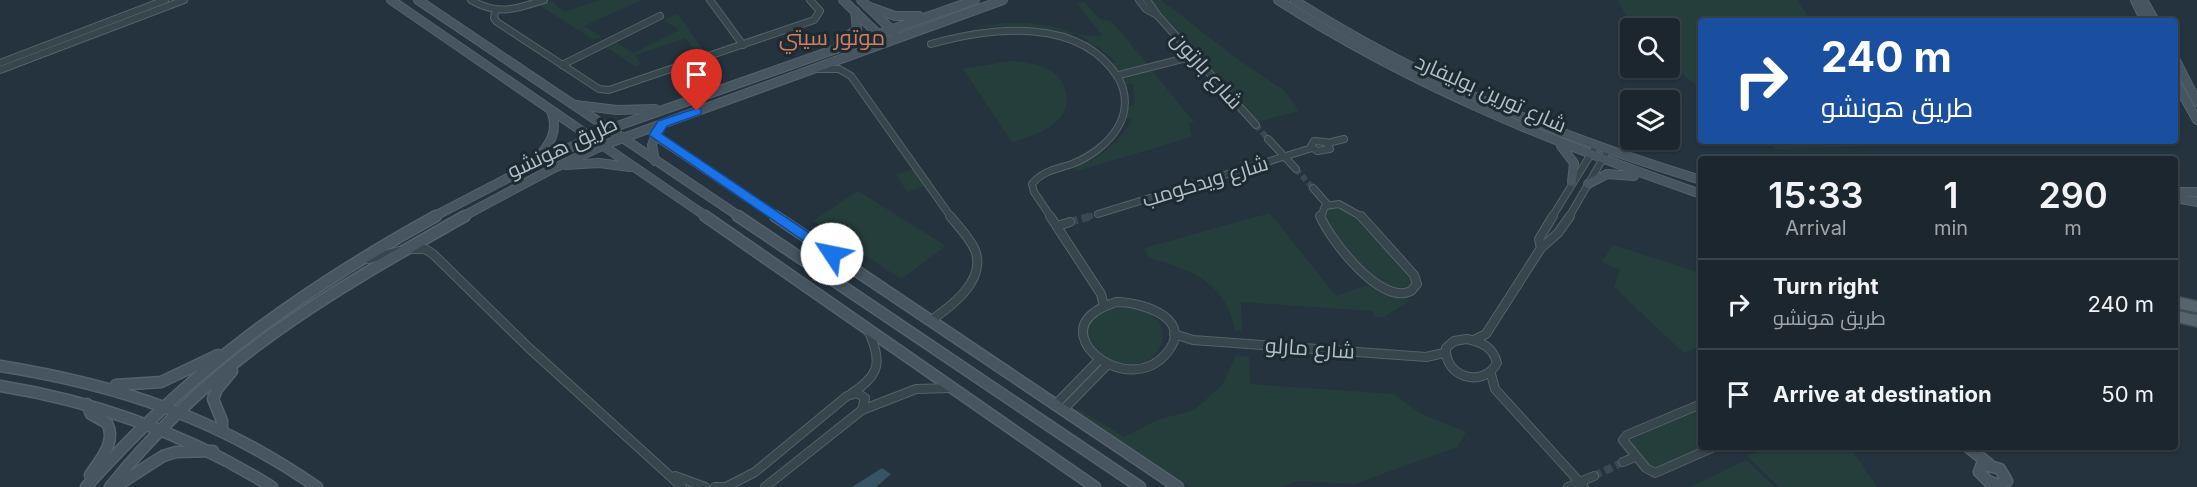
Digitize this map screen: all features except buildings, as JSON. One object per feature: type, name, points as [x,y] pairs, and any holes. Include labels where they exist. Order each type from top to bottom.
[{"type":"main road","points":[[2178,303],[2197,307]]},
{"type":"main road","points":[[2178,317],[2197,321]]},
{"type":"street","points":[[0,63],[165,0]]},
{"type":"street","points":[[0,70],[184,0]]},
{"type":"street","points":[[391,0],[957,389],[1095,487]]},
{"type":"street","points":[[418,0],[1140,487]]},
{"type":"street","points":[[471,0],[486,10],[495,12],[544,0]]},
{"type":"street","points":[[710,0],[743,45]]},
{"type":"street","points":[[495,12],[494,18],[497,22],[599,88],[609,90],[814,20],[820,11],[810,0]]},
{"type":"street","points":[[843,0],[886,43]]},
{"type":"street","points":[[861,0],[900,38]]},
{"type":"street","name":"طريق هونشو","points":[[85,487],[146,421],[220,355],[278,311],[335,273],[399,235],[529,167],[609,129],[975,0]]},
{"type":"street","name":"طريق هونشو","points":[[110,487],[160,427],[238,360],[313,304],[405,249],[555,167],[662,123],[1003,0]]},
{"type":"street","name":"شارع بارتون","points":[[1139,0],[1158,16]]},
{"type":"street","name":"شارع بارتون","points":[[1147,0],[1158,16],[1256,125]]},
{"type":"street","name":"شارع تورين بوليفارد","points":[[1278,0],[1348,45],[1420,84],[1554,142],[1698,193]]},
{"type":"street","name":"شارع تورين بوليفارد","points":[[1294,0],[1372,48],[1451,87],[1467,90],[1545,126],[1596,146],[1698,179]]},
{"type":"street","points":[[2135,0],[2144,18]]},
{"type":"street","points":[[2143,0],[2153,18]]},
{"type":"street","points":[[867,6],[895,16],[934,15]]},
{"type":"street","points":[[813,57],[851,36],[858,25],[855,11]]},
{"type":"street","points":[[562,65],[660,16]]},
{"type":"street","points":[[931,44],[979,32],[1031,31],[1083,45],[1110,63],[1119,75],[1126,100],[1124,114],[1112,135],[1089,155],[1041,175],[1032,184],[1034,192],[1101,294],[1104,306]]},
{"type":"street","points":[[1119,75],[1194,56]]},
{"type":"street","points":[[2178,65],[2197,102]]},
{"type":"street","points":[[814,69],[839,69],[851,76],[975,251],[976,271],[967,290],[930,321]]},
{"type":"street","points":[[1420,84],[1420,80],[1424,79],[1452,92],[1467,90]]},
{"type":"street","points":[[2178,81],[2188,83]]},
{"type":"street","points":[[2178,86],[2197,120]]},
{"type":"street","points":[[571,103],[617,110],[669,107]]},
{"type":"street","points":[[669,107],[666,111],[667,115],[679,117]]},
{"type":"street","points":[[529,167],[544,152],[553,138],[555,123],[551,111]]},
{"type":"street","points":[[1536,114],[1545,126]]},
{"type":"street","points":[[656,161],[652,151],[655,135],[662,123]]},
{"type":"street","points":[[655,135],[1178,487]]},
{"type":"street","points":[[1268,139],[1296,169]]},
{"type":"street","name":"شارع ويدكومب","points":[[1098,214],[1312,148],[1326,152],[1330,149],[1328,143],[1344,139]]},
{"type":"street","points":[[1554,142],[1572,159],[1572,183]]},
{"type":"street","points":[[1540,248],[1539,239],[1596,146]]},
{"type":"street","points":[[1582,484],[1495,389],[1477,378],[1460,374],[1448,365],[1444,353],[1454,341],[1474,340],[1486,334],[1540,248],[1549,244],[1561,228],[1608,150]]},
{"type":"street","points":[[555,167],[599,163],[637,170]]},
{"type":"street","points":[[1588,184],[1613,174],[1658,179]]},
{"type":"street","points":[[1313,188],[1328,205],[1344,206],[1360,215],[1414,275],[1416,288],[1401,294],[1388,292],[1379,286],[1323,223],[1320,215],[1328,205]]},
{"type":"street","points":[[2178,192],[2197,192]]},
{"type":"street","points":[[2178,199],[2197,202]]},
{"type":"street","points":[[1057,226],[1070,222]]},
{"type":"street","points":[[1549,224],[1561,228]]},
{"type":"street","points":[[335,273],[363,261],[405,249],[419,248],[433,254],[529,348],[682,487]]},
{"type":"street","points":[[390,258],[417,252],[433,254]]},
{"type":"street","points":[[1101,294],[1116,302]]},
{"type":"street","points":[[1116,302],[1135,302],[1154,307],[1168,319],[1174,334],[1173,344],[1159,361],[1148,366],[1120,369],[1098,361],[1086,348],[1082,333],[1087,320],[1104,306],[1116,302]]},
{"type":"street","points":[[715,487],[730,487],[755,472],[869,381],[878,365],[877,349],[866,327]]},
{"type":"street","name":"شارع مارلو","points":[[1174,334],[1193,340],[1426,357],[1448,365]]},
{"type":"street","points":[[1486,334],[1486,345]]},
{"type":"street","name":"شارع مارلو","points":[[1173,344],[1193,340]]},
{"type":"street","points":[[1474,340],[1486,345],[1496,357],[1497,363],[1491,374],[1495,389]]},
{"type":"street","name":"شارع مارلو","points":[[1426,357],[1444,353]]},
{"type":"street","points":[[109,386],[154,384],[174,377],[208,358],[220,355]]},
{"type":"street","points":[[222,429],[222,421],[213,404],[214,394],[238,360]]},
{"type":"street","points":[[1059,407],[1098,361]]},
{"type":"street","points":[[1059,407],[1107,365]]},
{"type":"street","points":[[0,366],[57,374],[109,386],[164,404],[222,429],[282,463],[317,487]]},
{"type":"street","points":[[1477,378],[1491,374]]},
{"type":"street","points":[[0,386],[87,404],[146,421],[213,451],[272,487]]},
{"type":"street","points":[[765,487],[862,410],[917,388],[957,389]]},
{"type":"street","points":[[851,394],[857,393],[865,398],[862,410]]},
{"type":"street","points":[[85,487],[111,435],[107,423],[91,414],[87,404]]},
{"type":"street","points":[[1698,405],[1624,436],[1623,443],[1649,470],[1657,472],[1707,450]]},
{"type":"street","points":[[1967,450],[1984,466],[2003,471],[2009,484],[1994,485],[1984,479],[1984,466],[1971,450]]},
{"type":"street","points":[[115,487],[147,463],[164,456],[179,452],[213,451]]},
{"type":"street","points":[[1623,462],[1635,457]]},
{"type":"street","points":[[672,476],[705,487]]},
{"type":"street","points":[[1568,487],[1582,484],[1594,476]]},
{"type":"green space","points":[[600,0],[642,0],[584,26],[602,37],[594,40],[539,5],[552,1],[564,12]]},
{"type":"green space","points":[[1151,0],[1161,0],[1239,60],[1285,91],[1299,111],[1257,122],[1155,10]]},
{"type":"green space","points":[[1617,0],[1797,0],[1810,18],[1698,18],[1698,87],[1680,72],[1680,18],[1628,18]]},
{"type":"green space","points":[[1084,2],[1100,19],[1111,21],[1149,66],[1129,71],[1120,70],[1112,64],[1116,62],[1098,47],[1086,43],[1089,40],[1073,33],[1087,36],[1102,35],[1077,4]]},
{"type":"green space","points":[[678,14],[703,50],[696,52],[686,38],[635,55],[642,65],[636,67],[606,47],[616,42],[634,53],[679,30],[664,20]]},
{"type":"green space","points":[[1026,23],[1073,33],[1068,38],[1055,34],[1056,31],[1035,28],[1005,26],[973,28],[999,24]]},
{"type":"green space","points":[[1010,61],[1025,62],[1047,69],[1061,81],[1067,96],[1064,112],[1051,126],[1037,134],[1012,142],[963,69]]},
{"type":"green space","points":[[1151,70],[1194,122],[1189,124],[1192,137],[1077,171],[1073,167],[1086,159],[1089,162],[1108,148],[1119,138],[1132,120],[1125,118],[1128,107],[1135,104],[1133,84],[1126,85],[1125,77]]},
{"type":"green space","points":[[1770,144],[1873,144],[1874,146],[1776,149]]},
{"type":"green space","points":[[913,169],[924,186],[907,192],[896,174]]},
{"type":"green space","points":[[858,191],[946,246],[901,279],[813,221]]},
{"type":"green space","points":[[1337,203],[1348,206],[1378,231],[1412,272],[1414,282],[1411,285],[1393,290],[1380,286],[1344,250],[1326,225],[1322,209]]},
{"type":"green space","points":[[1270,213],[1336,296],[1370,284],[1378,291],[1390,296],[1404,295],[1409,301],[1384,317],[1375,317],[1373,311],[1241,302],[1242,331],[1235,331],[1231,315],[1216,290],[1192,273],[1149,258],[1144,248]]},
{"type":"green space","points":[[1613,245],[1698,272],[1698,347],[1684,353],[1614,287],[1620,270],[1602,262]]},
{"type":"green space","points":[[1121,307],[1144,311],[1158,321],[1163,332],[1161,345],[1153,356],[1141,364],[1126,367],[1108,362],[1089,348],[1088,330],[1092,318],[1103,311]]},
{"type":"green space","points":[[1236,355],[1249,357],[1250,384],[1394,394],[1420,413],[1466,432],[1457,447],[1355,484],[1299,481],[1280,487],[1190,487],[1076,410],[1078,409],[1124,437],[1157,420],[1194,410],[1223,384]]},
{"type":"green space","points":[[1698,406],[1698,450],[1654,470],[1624,437]]},
{"type":"green space","points":[[1762,450],[1852,450],[1877,487],[1779,487],[1747,456]]},
{"type":"green space","points":[[1746,460],[1775,487],[1690,487]]},
{"type":"water","points":[[882,468],[891,474],[876,487],[852,487]]},
{"type":"tunnel","points":[[1256,125],[1268,139]]},
{"type":"tunnel","points":[[1296,169],[1313,188]]},
{"type":"tunnel","points":[[1087,217],[1098,214]]},
{"type":"tunnel","points":[[1070,222],[1092,216]]},
{"type":"tunnel","points":[[1594,476],[1623,462]]},
{"type":"district","name":"موتور سيتي","points":[[832,37]]},
{"type":"route","points":[[697,111],[662,123],[655,135],[832,254]]}]
